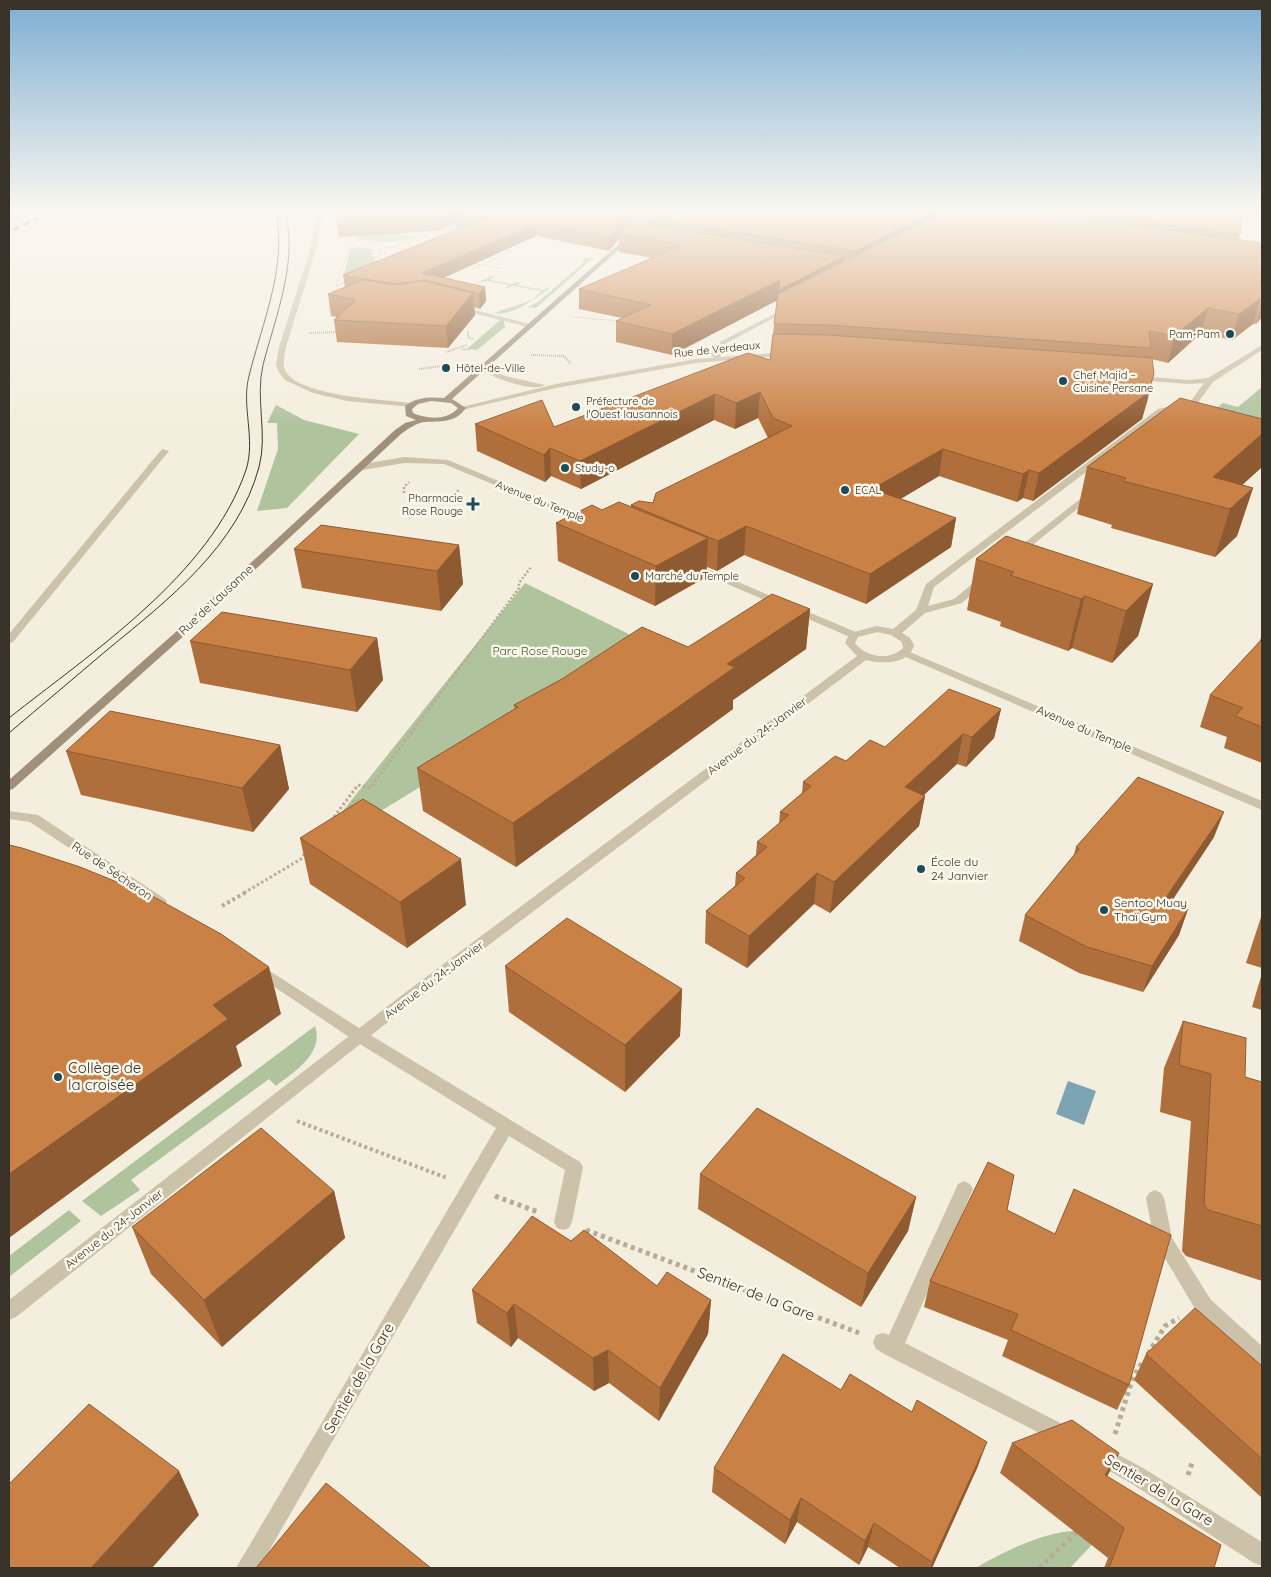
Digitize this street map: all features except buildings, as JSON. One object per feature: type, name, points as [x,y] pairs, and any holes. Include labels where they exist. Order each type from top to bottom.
[{"type":"main road","points":[[447,399],[482,366],[532,326],[579,284]]},
{"type":"main road","points":[[426,419],[409,414],[408,408],[410,405],[423,400],[447,399],[457,402],[462,408]]},
{"type":"main road","name":"Rue de Lausanne","points":[[9,786],[182,632],[357,468],[408,425],[426,419],[453,416],[462,408]]},
{"type":"street","points":[[303,284],[281,359],[282,371],[286,377],[301,385],[334,395],[410,405]]},
{"type":"street","points":[[718,358],[715,354],[716,346],[795,305]]},
{"type":"street","points":[[450,306],[532,326]]},
{"type":"street","points":[[1182,425],[1188,419],[1195,401],[1210,380],[1262,347]]},
{"type":"street","name":"Rue de Verdeaux","points":[[462,408],[556,386],[718,358],[798,354]]},
{"type":"street","name":"Rue de Verdeaux","points":[[482,366],[493,375],[508,380],[556,386]]},
{"type":"street","points":[[1129,377],[1189,382],[1210,380]]},
{"type":"street","points":[[921,611],[930,586],[1161,411],[1195,401]]},
{"type":"street","points":[[1139,427],[1149,430]]},
{"type":"street","points":[[9,640],[166,452]]},
{"type":"street","name":"Avenue du Temple","points":[[357,468],[404,460],[445,462],[600,525]]},
{"type":"street","points":[[1010,559],[1094,485],[1071,478]]},
{"type":"street","points":[[683,561],[854,635],[877,629],[895,633],[906,640],[909,645],[905,654],[892,659],[865,656],[857,653],[850,644],[854,635]]},
{"type":"street","points":[[895,633],[921,611],[958,601],[988,577]]},
{"type":"street","name":"Avenue du Temple","points":[[905,654],[1262,806]]},
{"type":"street","name":"Avenue du 24-Janvier","points":[[9,1311],[361,1037],[865,656]]},
{"type":"street","name":"Rue de Sécheron","points":[[9,815],[33,818],[171,910]]},
{"type":"street","points":[[245,959],[361,1037],[574,1167],[563,1222]]},
{"type":"street","name":"Sentier de la Gare","points":[[247,1568],[507,1125]]},
{"type":"street","points":[[888,1345],[964,1189]]},
{"type":"street","points":[[1155,1198],[1163,1240],[1204,1306],[1262,1360]]},
{"type":"street","name":"Sentier de la Gare","points":[[888,1345],[1108,1459],[1262,1555]]},
{"type":"path","points":[[336,292],[336,286],[341,284]]},
{"type":"path","points":[[570,317],[627,322]]},
{"type":"path","points":[[304,333],[346,332]]},
{"type":"path","points":[[446,352],[467,345]]},
{"type":"path","points":[[462,349],[467,349]]},
{"type":"path","points":[[419,368],[441,366]]},
{"type":"path","points":[[337,823],[330,822],[358,785],[370,788],[375,782],[519,588],[519,583],[531,567]]},
{"type":"path","points":[[343,815],[357,801],[348,799]]},
{"type":"path","points":[[222,906],[301,859],[307,852]]},
{"type":"path","name":"Sentier de la Gare","points":[[297,1121],[888,1345]]},
{"type":"path","points":[[1108,1459],[1132,1380],[1165,1326],[1204,1306]]},
{"type":"path","points":[[1039,1568],[1081,1528]]},
{"type":"green space","points":[[502,284],[519,284],[517,285],[543,290],[552,286],[532,300],[542,291],[514,286],[504,289],[510,285]]},
{"type":"green space","points":[[559,284],[564,284],[536,308],[528,307],[538,302]]},
{"type":"green space","points":[[532,300],[517,309],[509,312],[494,313]]},
{"type":"green space","points":[[500,320],[504,321],[505,327],[477,350],[467,349]]},
{"type":"green space","points":[[1262,387],[1262,456],[1183,434],[1223,403],[1238,407]]},
{"type":"green space","points":[[276,405],[304,420],[359,434],[287,508],[257,511],[278,449],[277,423],[267,423]]},
{"type":"green space","name":"Parc Rose Rouge","points":[[525,583],[651,645],[306,857]]},
{"type":"green space","points":[[315,1026],[317,1036],[312,1053],[299,1068],[276,1086],[269,1079],[131,1180],[140,1190],[101,1216],[82,1201]]},
{"type":"green space","points":[[69,1210],[81,1221],[9,1277],[9,1256]]},
{"type":"green space","points":[[1084,1515],[1103,1533],[1070,1568],[976,1568],[1037,1539],[1062,1532],[1074,1531]]},
{"type":"water","points":[[1068,1081],[1096,1091],[1084,1125],[1056,1114]]},
{"type":"tram line","points":[[9,718],[145,609],[177,577],[205,544],[229,508],[246,470],[249,458],[247,387],[274,284]]},
{"type":"tram line","points":[[9,733],[176,591],[218,546],[235,522],[249,495],[259,467],[262,442],[261,378],[285,284]]},
{"type":"place","name":"Pam-Pam","points":[[1230,334]]},
{"type":"place","name":"Hôtel-de-Ville","points":[[446,368]]},
{"type":"place","name":"Chef Majid – Cuisine Persane","points":[[1063,381]]},
{"type":"place","name":"Préfecture de l'Ouest lausannois","points":[[576,407]]},
{"type":"place","name":"Study-o","points":[[565,468]]},
{"type":"place","name":"ECAL","points":[[845,490]]},
{"type":"place","name":"Pharmacie Rose Rouge","points":[[473,504]]},
{"type":"place","name":"Marché du Temple","points":[[635,576]]},
{"type":"place","name":"École du 24 Janvier","points":[[921,869]]},
{"type":"place","name":"Sentoo Muay Thaï Gym","points":[[1104,910]]},
{"type":"place","name":"Collège de la croisée","points":[[58,1077]]}]
